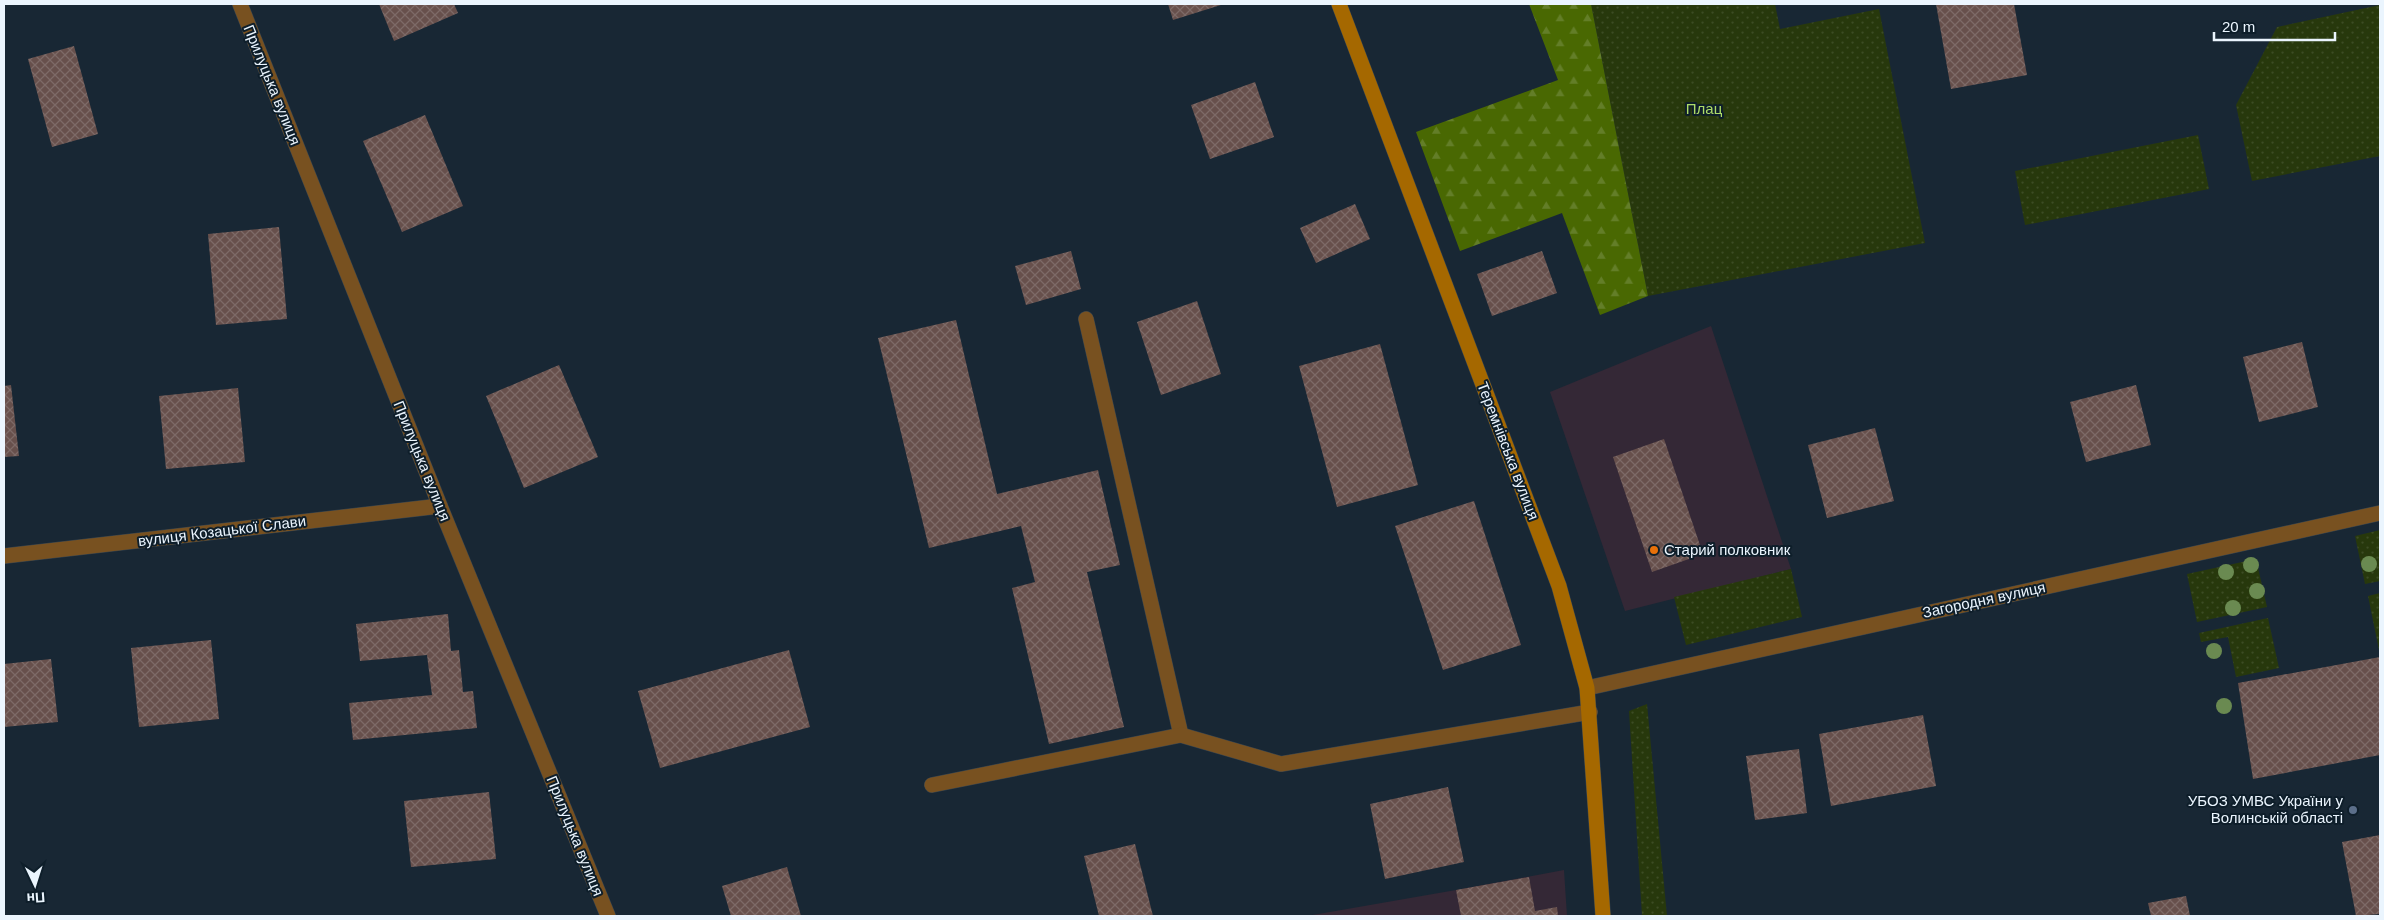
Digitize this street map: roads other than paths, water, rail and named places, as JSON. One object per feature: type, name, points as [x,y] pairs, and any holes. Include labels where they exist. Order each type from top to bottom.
[{"type":"street","name":"Прилуцька вулиця","points":[[240,4],[440,506],[608,916]]},
{"type":"street","name":"Теремнівська вулиця","points":[[1339,4],[1559,586],[1587,688],[1603,916]]},
{"type":"street","points":[[1086,320],[1181,735]]},
{"type":"street","name":"вулиця Козацької Слави","points":[[4,556],[440,506]]},
{"type":"street","name":"Загородня вулиця","points":[[1587,688],[2380,513]]},
{"type":"street","points":[[932,785],[1181,735],[1281,764],[1590,712]]},
{"type":"place","name":"Старий полковник","points":[[1654,550]]},
{"type":"place","name":"УБОЗ УМВС України у Волинськiй області","points":[[2353,810]]},
{"type":"park label","name":"Плац","points":[[1704,109]]}]
